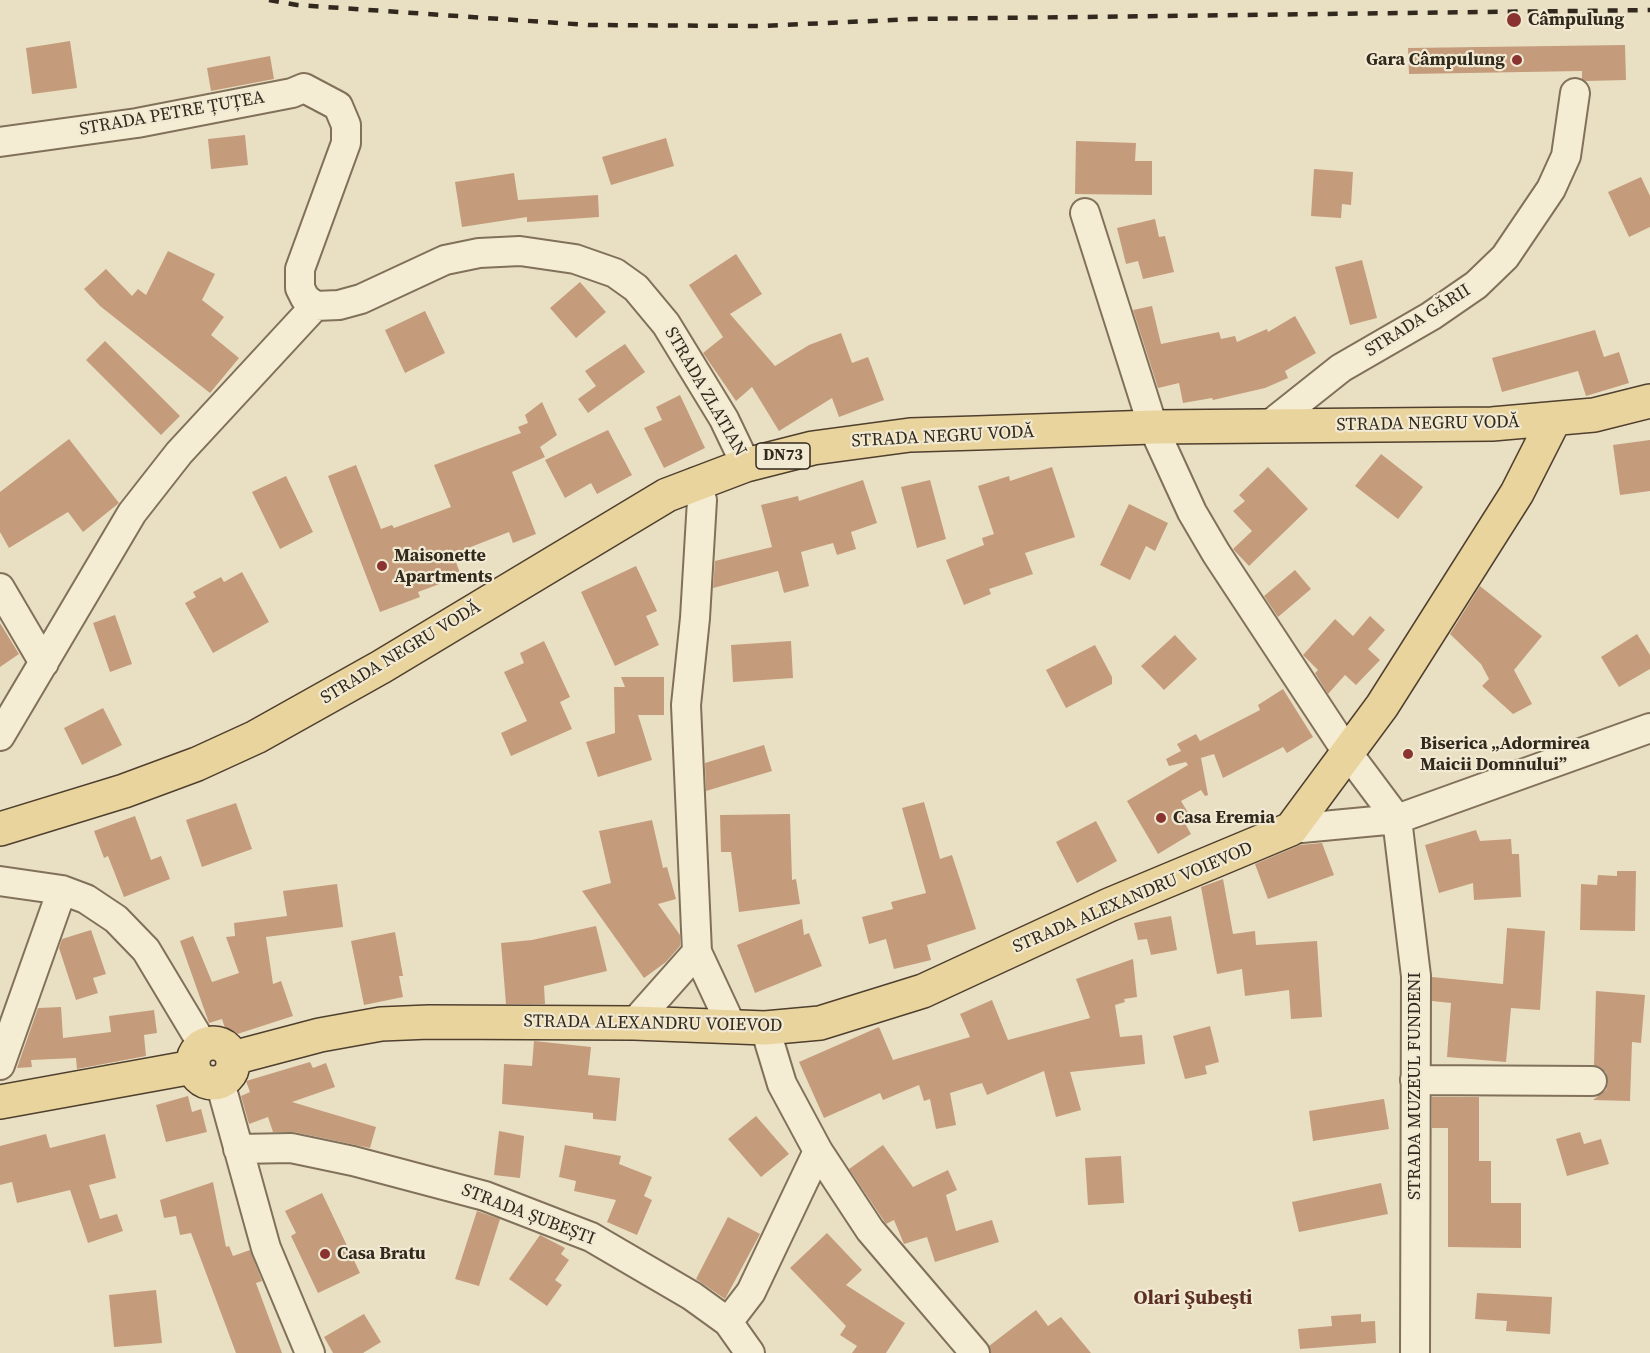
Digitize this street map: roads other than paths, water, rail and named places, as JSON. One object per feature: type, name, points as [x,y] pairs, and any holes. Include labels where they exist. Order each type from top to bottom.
[{"type":"main road","name":"STRADA NEGRU VODĂ","points":[[0,829],[135,787],[197,764],[256,737],[381,667],[634,512],[696,482],[746,465],[813,448],[910,435],[1153,427],[1492,424],[1594,415],[1650,401]]},
{"type":"main road","points":[[1291,829],[1382,706],[1511,502],[1554,420]]},
{"type":"main road","name":"STRADA ALEXANDRU VOIEVOD","points":[[0,1102],[212,1063],[320,1035],[381,1024],[429,1022],[634,1023],[765,1028],[820,1023],[923,992],[1109,905],[1291,829]]},
{"type":"street","name":"STRADA PETRE ȚUȚEA","points":[[0,142],[137,123],[304,88],[338,106],[346,125],[346,143],[300,269],[300,288],[309,300]]},
{"type":"street","name":"STRADA GĂRII","points":[[1268,426],[1341,368],[1431,316],[1476,285],[1505,257],[1546,197],[1566,156],[1575,93]]},
{"type":"street","points":[[1085,213],[1153,427],[1192,512],[1216,553],[1347,752],[1397,819]]},
{"type":"street","name":"STRADA ZLATIAN","points":[[309,300],[339,305],[361,298],[445,260],[479,253],[520,251],[574,259],[615,273],[636,288],[666,324],[724,418],[746,465]]},
{"type":"street","points":[[0,736],[132,513],[179,453],[309,300]]},
{"type":"street","points":[[696,482],[702,500],[695,618],[686,705],[697,952],[732,1027]]},
{"type":"street","points":[[0,588],[44,663]]},
{"type":"street","points":[[1291,829],[1397,819],[1650,728]]},
{"type":"street","name":"STRADA MUZEUL FUNDENI","points":[[1397,819],[1416,976],[1415,1353]]},
{"type":"street","points":[[0,881],[62,890],[86,899],[116,919],[146,950],[212,1063],[266,1248],[310,1353]]},
{"type":"street","points":[[0,1065],[62,890]]},
{"type":"street","points":[[634,1023],[697,952]]},
{"type":"street","points":[[765,1028],[782,1084],[818,1151],[870,1230],[975,1353]]},
{"type":"street","points":[[1415,1080],[1592,1081]]},
{"type":"street","name":"STRADA ȘUBEȘTI","points":[[238,1149],[291,1148],[485,1196],[591,1237],[692,1296],[728,1322],[750,1353]]},
{"type":"street","points":[[728,1322],[751,1292],[818,1151]]},
{"type":"railway","points":[[269,0],[297,5],[588,25],[760,26],[915,19],[1650,10]]},
{"type":"place","name":"Câmpulung","points":[[1514,20]]},
{"type":"place","name":"Gara Câmpulung","points":[[1517,60]]},
{"type":"place","name":"Maisonette Apartments","points":[[382,566]]},
{"type":"place","name":"Biserica „Adormirea Maicii Domnului”","points":[[1408,754]]},
{"type":"place","name":"Casa Eremia","points":[[1161,818]]},
{"type":"place","name":"Casa Bratu","points":[[325,1254]]},
{"type":"district","name":"Olari Şubeşti","points":[[1193,1299]]}]
